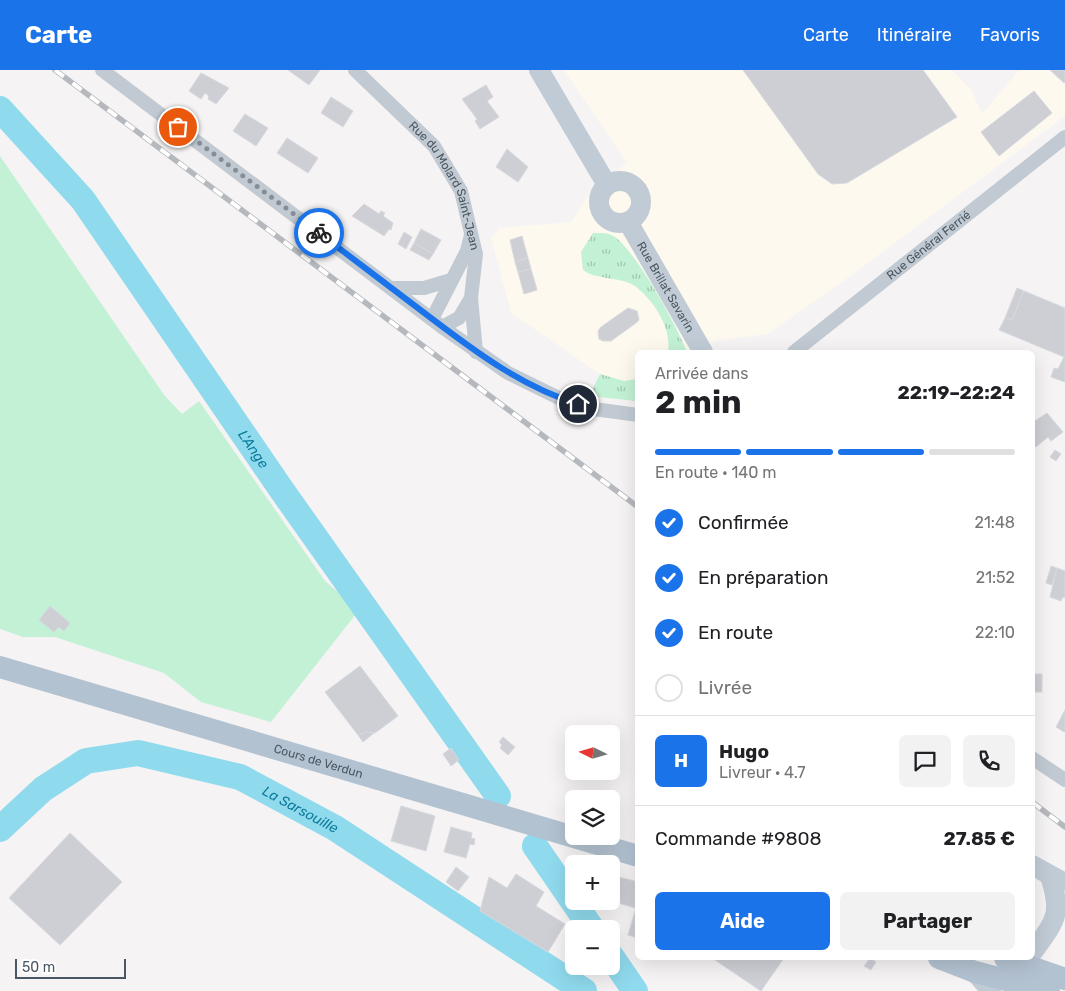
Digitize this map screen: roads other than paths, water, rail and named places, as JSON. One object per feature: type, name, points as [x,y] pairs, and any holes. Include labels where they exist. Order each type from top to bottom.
[{"type":"main road","points":[[539,70],[607,185]]},
{"type":"main road","points":[[614,182],[628,182],[641,196],[641,209],[628,222],[622,224],[610,222],[602,213],[599,201],[603,189],[607,185],[614,182]]},
{"type":"main road","name":"Rue Brillat Savarin","points":[[628,222],[702,350]]},
{"type":"main road","name":"Cours de Verdun","points":[[0,668],[635,855]]},
{"type":"main road","points":[[1035,867],[1057,880],[1057,907],[1054,923],[1035,944]]},
{"type":"main road","points":[[944,960],[975,972],[1003,988],[1049,991]]},
{"type":"main road","points":[[1003,988],[1022,960]]},
{"type":"main road","points":[[1027,960],[1065,979]]},
{"type":"street","points":[[102,70],[476,352],[522,381],[563,400],[594,409],[635,415]]},
{"type":"street","name":"Rue du Molard Saint-Jean","points":[[355,70],[434,146],[461,192],[472,232],[467,251],[451,280],[437,323]]},
{"type":"street","name":"Rue Général Ferrié","points":[[797,350],[1065,137]]},
{"type":"street","points":[[472,232],[476,254],[471,298],[476,352]]},
{"type":"street","points":[[391,288],[424,288],[451,280]]},
{"type":"street","points":[[437,323],[459,318],[471,298]]},
{"type":"street","points":[[1035,760],[1065,780]]},
{"type":"waterway","name":"L'Ange","points":[[0,109],[83,200],[281,489],[498,796]]},
{"type":"waterway","name":"La Sarsouille","points":[[0,829],[43,789],[86,761],[138,753],[240,777],[335,828],[584,991]]},
{"type":"waterway","name":"L'Ange","points":[[535,846],[586,920]]},
{"type":"waterway","name":"L'Ange","points":[[620,969],[635,991]]},
{"type":"railway","points":[[55,70],[635,505]]},
{"type":"railway","points":[[1035,804],[1065,827]]}]
